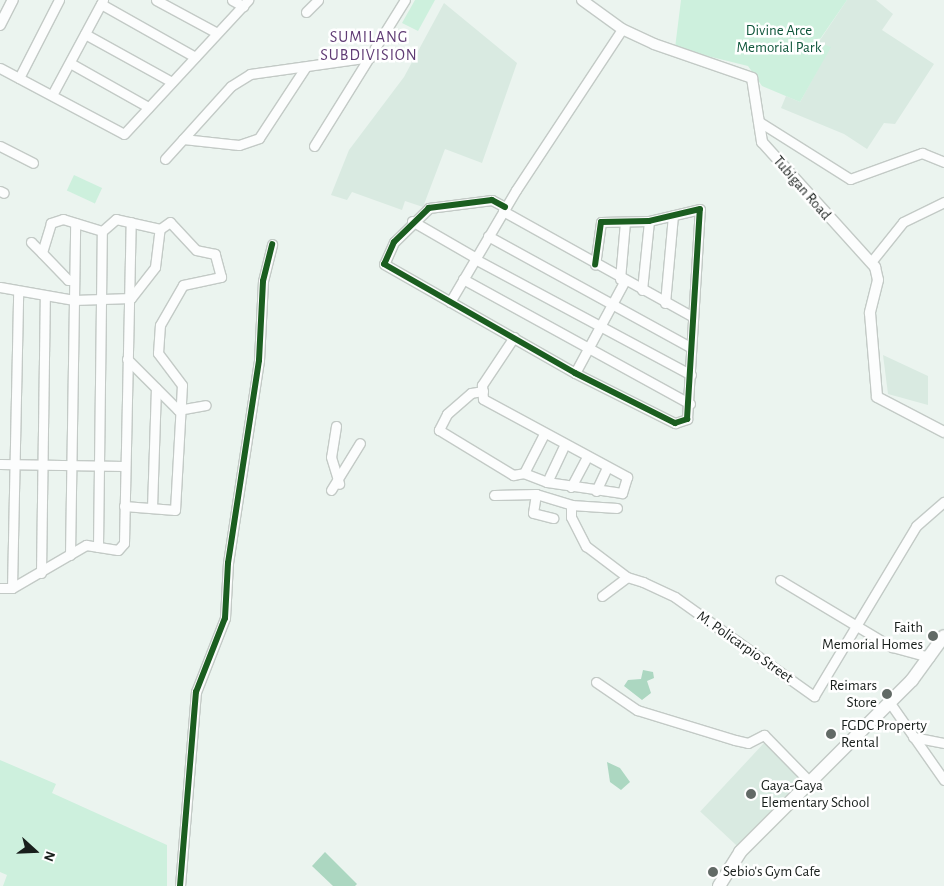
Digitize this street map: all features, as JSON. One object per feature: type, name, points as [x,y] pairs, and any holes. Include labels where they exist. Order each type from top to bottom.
[{"type":"main road","points":[[719,886],[740,852],[890,703],[930,657],[944,636]]},
{"type":"street","points":[[0,25],[13,0]]},
{"type":"street","points":[[19,78],[59,0]]},
{"type":"street","points":[[156,0],[217,33]]},
{"type":"street","points":[[232,0],[246,3]]},
{"type":"street","points":[[306,12],[318,0]]},
{"type":"street","points":[[314,146],[405,0]]},
{"type":"street","name":"Tubigan Road","points":[[582,0],[622,29],[677,54],[752,78],[757,88],[758,122],[765,146],[871,262],[878,280],[870,313],[876,394],[884,404],[944,432]]},
{"type":"street","points":[[52,95],[102,2],[195,57]]},
{"type":"street","points":[[0,68],[124,134],[246,3]]},
{"type":"street","points":[[450,302],[504,209],[622,29]]},
{"type":"street","points":[[85,34],[172,82]]},
{"type":"street","points":[[166,159],[241,78],[371,57]]},
{"type":"street","points":[[70,63],[148,107]]},
{"type":"street","points":[[183,139],[239,145],[259,138],[305,68]]},
{"type":"street","points":[[758,122],[850,180],[922,153],[944,162]]},
{"type":"street","points":[[0,146],[33,163]]},
{"type":"street","points":[[595,265],[600,222],[649,221],[697,207],[701,211],[690,315],[690,404],[687,419],[675,423],[575,373],[384,264],[394,242],[412,221],[429,208],[492,200],[595,265],[690,315]]},
{"type":"street","points":[[871,262],[903,222],[944,202]]},
{"type":"street","points":[[665,303],[673,215]]},
{"type":"street","points":[[98,547],[102,231],[116,219],[160,229]]},
{"type":"street","points":[[42,253],[50,223],[63,220],[102,231]]},
{"type":"street","points":[[412,221],[475,259],[690,375]]},
{"type":"street","points":[[642,290],[649,221]]},
{"type":"street","points":[[0,588],[12,588],[41,573],[86,545],[122,548],[131,222]]},
{"type":"street","points":[[0,287],[45,297],[74,300],[128,298],[155,268],[160,229],[170,222],[196,250],[215,254],[222,277],[183,285],[160,325],[158,353],[182,385],[178,410],[175,510],[124,506]]},
{"type":"street","points":[[575,373],[612,304],[622,280],[625,222]]},
{"type":"street","points":[[70,555],[75,223]]},
{"type":"street","points":[[488,236],[690,347]]},
{"type":"street","points":[[31,242],[68,280],[74,280]]},
{"type":"street","points":[[180,886],[196,692],[224,618],[228,562],[258,369],[263,281],[272,244]]},
{"type":"street","points":[[464,279],[690,404]]},
{"type":"street","points":[[12,588],[18,291]]},
{"type":"street","points":[[41,573],[45,297]]},
{"type":"street","points":[[483,391],[471,393],[447,414],[439,430],[513,475],[524,473],[547,482],[619,495],[628,482],[607,467],[483,399],[483,391],[492,368],[514,337]]},
{"type":"street","points":[[127,359],[178,410]]},
{"type":"street","points":[[152,508],[156,388]]},
{"type":"street","points":[[178,410],[206,405]]},
{"type":"street","points":[[336,426],[331,457],[339,484]]},
{"type":"street","points":[[524,473],[544,434]]},
{"type":"street","points":[[331,490],[339,484],[360,443]]},
{"type":"street","points":[[547,482],[565,444]]},
{"type":"street","points":[[571,487],[587,457]]},
{"type":"street","points":[[0,464],[124,466]]},
{"type":"street","points":[[596,491],[607,467]]},
{"type":"street","points":[[536,494],[533,513],[553,518]]},
{"type":"street","points":[[494,495],[536,494],[571,505],[616,508]]},
{"type":"street","name":"M. Policarpio Street","points":[[627,577],[675,597],[814,696],[859,624],[916,526],[944,502]]},
{"type":"street","points":[[571,505],[571,518],[586,546],[627,577],[602,596]]},
{"type":"street","points":[[780,580],[859,624],[906,654],[930,657]]},
{"type":"street","points":[[596,682],[637,710],[748,743],[764,734],[811,783]]},
{"type":"street","points":[[890,703],[944,780]]},
{"type":"street","points":[[913,737],[944,743]]},
{"type":"shaded area","points":[[847,0],[876,0],[893,14],[882,30],[934,64],[895,124],[884,123],[867,149],[844,134],[781,108],[786,96],[800,102],[830,47],[818,43]]},
{"type":"shaded area","points":[[444,3],[517,63],[482,163],[445,149],[423,207],[405,201],[402,210],[352,192],[347,200],[331,195],[349,150],[404,77]]},
{"type":"shaded area","points":[[883,355],[928,376],[928,405],[888,394]]},
{"type":"shaded area","points":[[643,670],[653,672],[654,678],[647,681],[651,693],[642,700],[624,686],[628,680],[641,679]]},
{"type":"shaded area","name":"Gaya-Gaya Elementary School","points":[[765,742],[803,777],[738,847],[700,811]]},
{"type":"shaded area","points":[[607,762],[620,768],[630,782],[621,790],[610,782]]},
{"type":"shaded area","points":[[325,852],[357,884],[355,886],[333,886],[312,866]]},
{"type":"green space","points":[[415,0],[435,0],[418,31],[402,23]]},
{"type":"green space","name":"Divine Arce Memorial Park","points":[[681,0],[847,0],[818,42],[831,47],[800,102],[762,86],[748,66],[675,48]]},
{"type":"green space","points":[[74,175],[102,188],[95,204],[67,190]]},
{"type":"green space","points":[[0,760],[56,784],[52,793],[167,845],[167,886],[3,886],[7,875],[0,872]]},
{"type":"cycle path","points":[[505,207],[492,200],[429,208],[394,242],[384,264],[575,373],[675,423],[687,419],[700,209],[649,221],[601,222],[595,265]]},
{"type":"cycle path","points":[[180,886],[196,692],[225,618],[228,563],[259,360],[263,281],[272,244]]},
{"type":"place","name":"Faith Memorial Homes","points":[[933,636]]},
{"type":"place","name":"Reimars Store","points":[[887,694]]},
{"type":"place","name":"FGDC Property Rental","points":[[831,734]]},
{"type":"place","name":"Gaya-Gaya Elementary School","points":[[751,794]]},
{"type":"place","name":"Sebio's Gym Cafe","points":[[713,872]]},
{"type":"district","name":"SUMILANG SUBDIVISION","points":[[369,46]]}]
